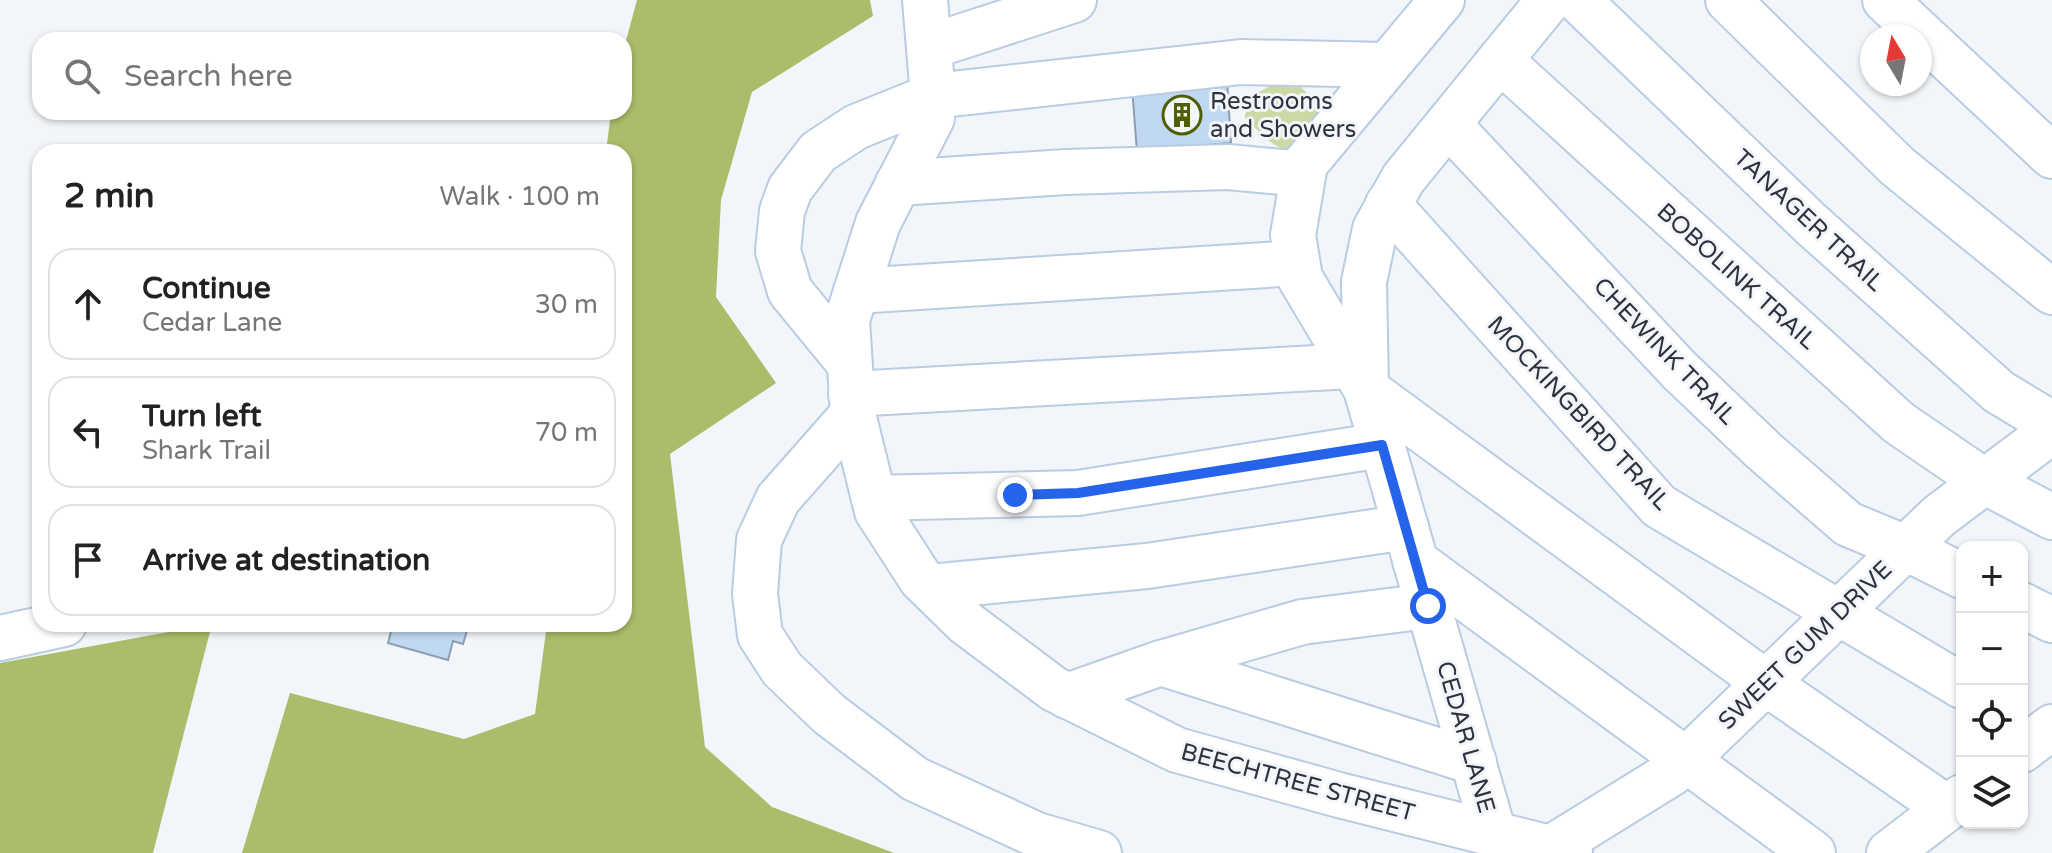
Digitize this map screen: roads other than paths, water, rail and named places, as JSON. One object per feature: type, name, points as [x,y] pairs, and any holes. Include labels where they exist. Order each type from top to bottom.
[{"type":"street","name":"BEECHTREE STREET","points":[[925,0],[932,118],[878,223],[847,320],[851,390],[877,511],[921,579],[966,623],[1054,689],[1177,750],[1556,851]]},
{"type":"street","points":[[929,47],[1074,0]]},
{"type":"street","points":[[1359,378],[1364,282],[1375,229],[1403,179],[1549,0]]},
{"type":"street","name":"TANAGER TRAIL","points":[[1578,0],[1811,224],[1999,392],[2052,424]]},
{"type":"street","points":[[1728,0],[1897,166],[2052,292]]},
{"type":"street","points":[[1885,0],[2052,156]]},
{"type":"street","name":"CEDAR LANE","points":[[1437,1],[1305,164],[1293,235],[1300,278],[1359,378],[1382,445],[1494,834]]},
{"type":"street","name":"BOBOLINK TRAIL","points":[[1500,60],[1899,423],[1984,481],[2052,517]]},
{"type":"street","points":[[851,390],[790,291],[778,251],[782,211],[790,189],[818,152],[856,127],[933,96],[1241,62],[1387,65]]},
{"type":"street","name":"CHEWINK TRAIL","points":[[1448,124],[1680,371],[1764,451],[1848,524],[1956,573]]},
{"type":"street","points":[[898,183],[1066,172],[1228,167],[1303,174]]},
{"type":"street","name":"MOCKINGBIRD TRAIL","points":[[1388,204],[1659,506],[1960,685]]},
{"type":"street","points":[[856,291],[1297,263]]},
{"type":"street","points":[[851,390],[1359,378],[1766,683],[1954,802],[1889,853]]},
{"type":"street","points":[[851,390],[778,499],[759,540],[755,594],[760,635],[782,669],[829,714],[915,779],[1037,835],[1099,853]]},
{"type":"street","name":"SWEET GUM DRIVE","points":[[1556,851],[1672,773],[1939,516],[2052,431]]},
{"type":"street","points":[[874,498],[1078,493],[1382,445]]},
{"type":"street","points":[[930,587],[1410,544],[1813,853]]},
{"type":"street","points":[[1067,696],[1161,663],[1302,622],[1428,606]]},
{"type":"street","points":[[2028,608],[2052,620]]},
{"type":"street","points":[[0,638],[32,631]]},
{"type":"street","points":[[1161,663],[1474,762]]},
{"type":"place","name":"Restrooms and Showers","points":[[1182,115]]}]
